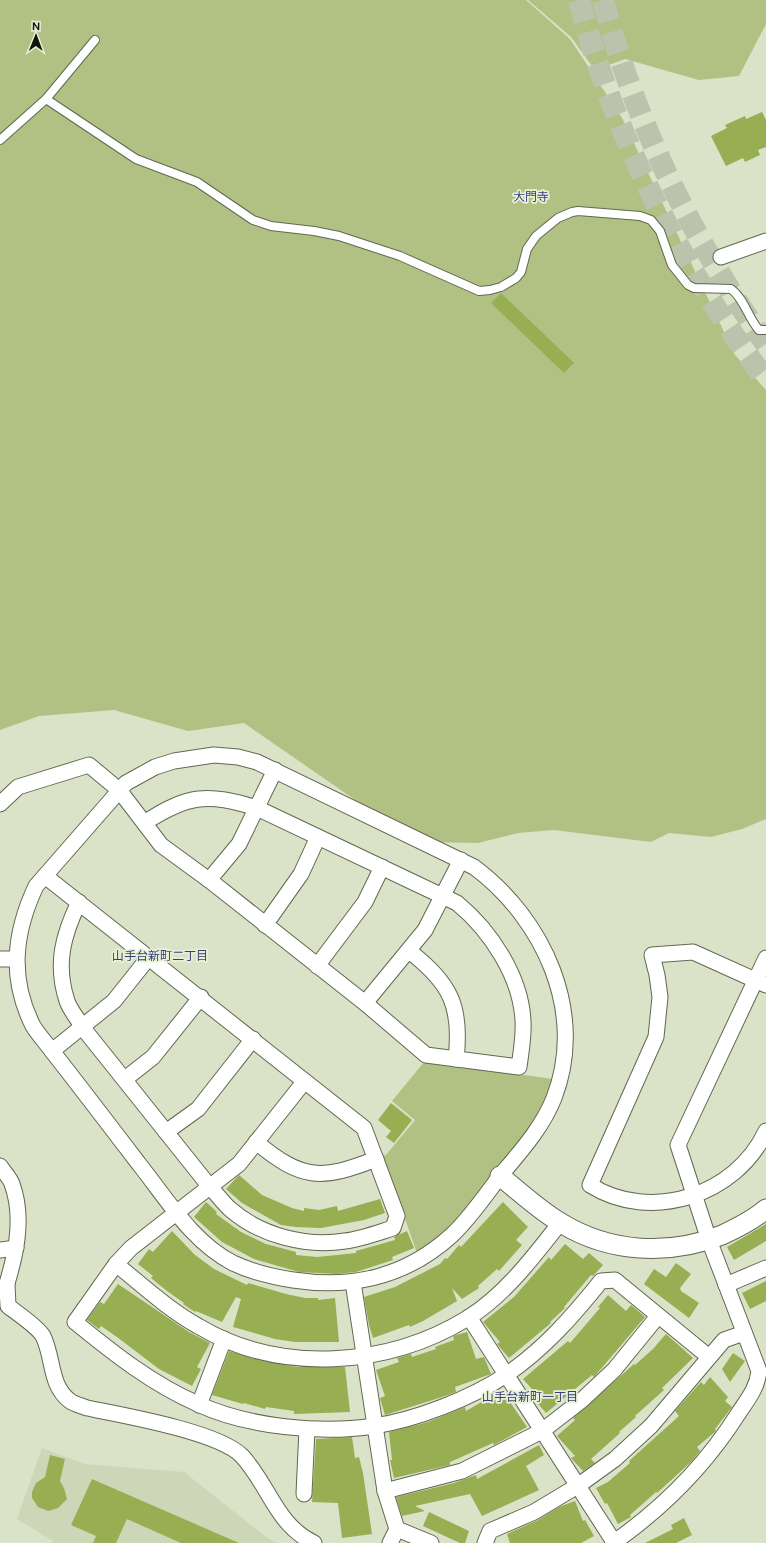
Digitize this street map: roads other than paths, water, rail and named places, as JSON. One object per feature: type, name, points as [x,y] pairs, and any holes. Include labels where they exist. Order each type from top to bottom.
[{"type":"street","points":[[721,257],[766,241]]},
{"type":"street","points":[[195,757],[238,757],[257,762],[461,860],[494,882],[509,896],[530,926],[547,954],[556,975],[562,996],[565,1024],[561,1075],[554,1097],[542,1122],[524,1148],[453,1234],[431,1252],[410,1264],[383,1276],[353,1282],[320,1284],[272,1277],[234,1263],[203,1243],[178,1214],[34,1027],[26,1009],[16,959],[17,944],[30,898],[36,886],[119,790],[126,783],[155,767],[195,757]]},
{"type":"street","points":[[0,804],[18,787],[88,765],[119,790],[144,823],[161,845],[209,880],[265,926],[365,1003],[426,1055],[519,1067],[523,1021],[520,999],[510,973],[498,951],[472,915],[457,903],[257,808],[216,798],[194,799],[177,804],[144,823]]},
{"type":"street","points":[[209,880],[240,844],[275,770]]},
{"type":"street","points":[[265,926],[301,874],[318,837]]},
{"type":"street","points":[[365,1003],[425,930],[461,860]]},
{"type":"street","points":[[318,966],[365,902],[382,867]]},
{"type":"street","points":[[45,876],[79,902],[253,1039],[304,1082],[364,1128],[398,1216],[392,1228],[346,1241],[324,1243],[298,1241],[277,1236],[230,1210],[83,1028],[67,1002],[60,964],[67,927],[79,902]]},
{"type":"street","points":[[409,951],[437,976],[448,994],[456,1013],[459,1034],[456,1059]]},
{"type":"street","points":[[761,982],[693,952],[652,955],[660,996],[656,1037],[590,1185],[619,1199],[635,1201],[664,1202],[693,1196],[704,1192],[719,1183],[745,1162],[755,1152],[766,1132]]},
{"type":"street","points":[[52,1050],[83,1028],[114,1002],[149,957]]},
{"type":"street","points":[[469,1317],[614,1543],[676,1493],[700,1468],[723,1438],[758,1384],[759,1371],[693,1196],[678,1145],[761,982],[766,958]]},
{"type":"street","points":[[0,959],[16,959]]},
{"type":"street","points":[[125,1079],[153,1056],[201,998]]},
{"type":"street","points":[[166,1132],[198,1109],[253,1039]]},
{"type":"street","points":[[304,1082],[239,1164],[210,1186],[178,1214],[131,1248],[116,1264],[75,1322],[117,1356],[160,1386],[199,1405],[231,1416],[269,1424],[307,1429],[374,1426],[416,1415],[467,1397],[506,1375],[541,1348],[573,1316],[601,1281],[615,1280],[709,1357]]},
{"type":"street","points":[[256,1142],[274,1157],[292,1167],[312,1173],[331,1174],[350,1169],[376,1159]]},
{"type":"street","points":[[0,1306],[16,1248],[18,1211],[12,1183],[1,1169]]},
{"type":"street","points":[[500,1176],[560,1223],[585,1236],[611,1244],[635,1248],[660,1250],[685,1247],[709,1240],[737,1229],[766,1209]]},
{"type":"street","points":[[116,1264],[164,1303],[199,1327],[224,1339],[253,1349],[282,1356],[318,1359],[364,1357],[401,1348],[429,1337],[469,1317],[506,1287],[532,1259],[560,1223]]},
{"type":"street","points":[[0,1250],[16,1248]]},
{"type":"street","points":[[726,1285],[766,1268]]},
{"type":"street","points":[[353,1282],[385,1491],[397,1529],[390,1543]]},
{"type":"street","points":[[7,1284],[8,1306],[42,1335],[51,1356],[52,1375],[59,1389],[70,1401],[87,1408],[196,1433],[226,1444],[241,1455],[258,1475],[282,1518],[306,1539],[314,1543]]},
{"type":"street","points":[[385,1491],[462,1471],[542,1431],[582,1400],[614,1370],[658,1316]]},
{"type":"street","points":[[485,1543],[490,1532],[534,1512],[578,1485],[615,1459],[651,1426],[724,1340],[744,1332]]},
{"type":"street","points":[[199,1405],[224,1339]]},
{"type":"street","points":[[304,1494],[307,1429]]},
{"type":"street","points":[[397,1529],[431,1543]]},
{"type":"lane","points":[[0,140],[46,99],[95,40]]},
{"type":"lane","points":[[46,99],[136,159],[197,182],[262,223],[339,236],[400,256],[479,291],[501,287],[516,278],[522,272],[530,243],[558,218],[564,215],[578,211],[645,217],[655,224],[669,259],[688,285],[694,288],[731,289],[739,296],[753,323],[759,330],[766,330]]},
{"type":"tunnel","points":[[579,0],[611,101],[631,150],[654,199],[706,292],[735,337],[766,380]]},
{"type":"tunnel","points":[[603,0],[616,46],[632,91],[649,135],[669,179],[714,264],[739,305],[766,344]]},
{"type":"district","name":"大門寺","points":[[531,197]]},
{"type":"district","name":"山手台新町二丁目","points":[[160,956]]},
{"type":"district","name":"山手台新町一丁目","points":[[530,1397]]}]
